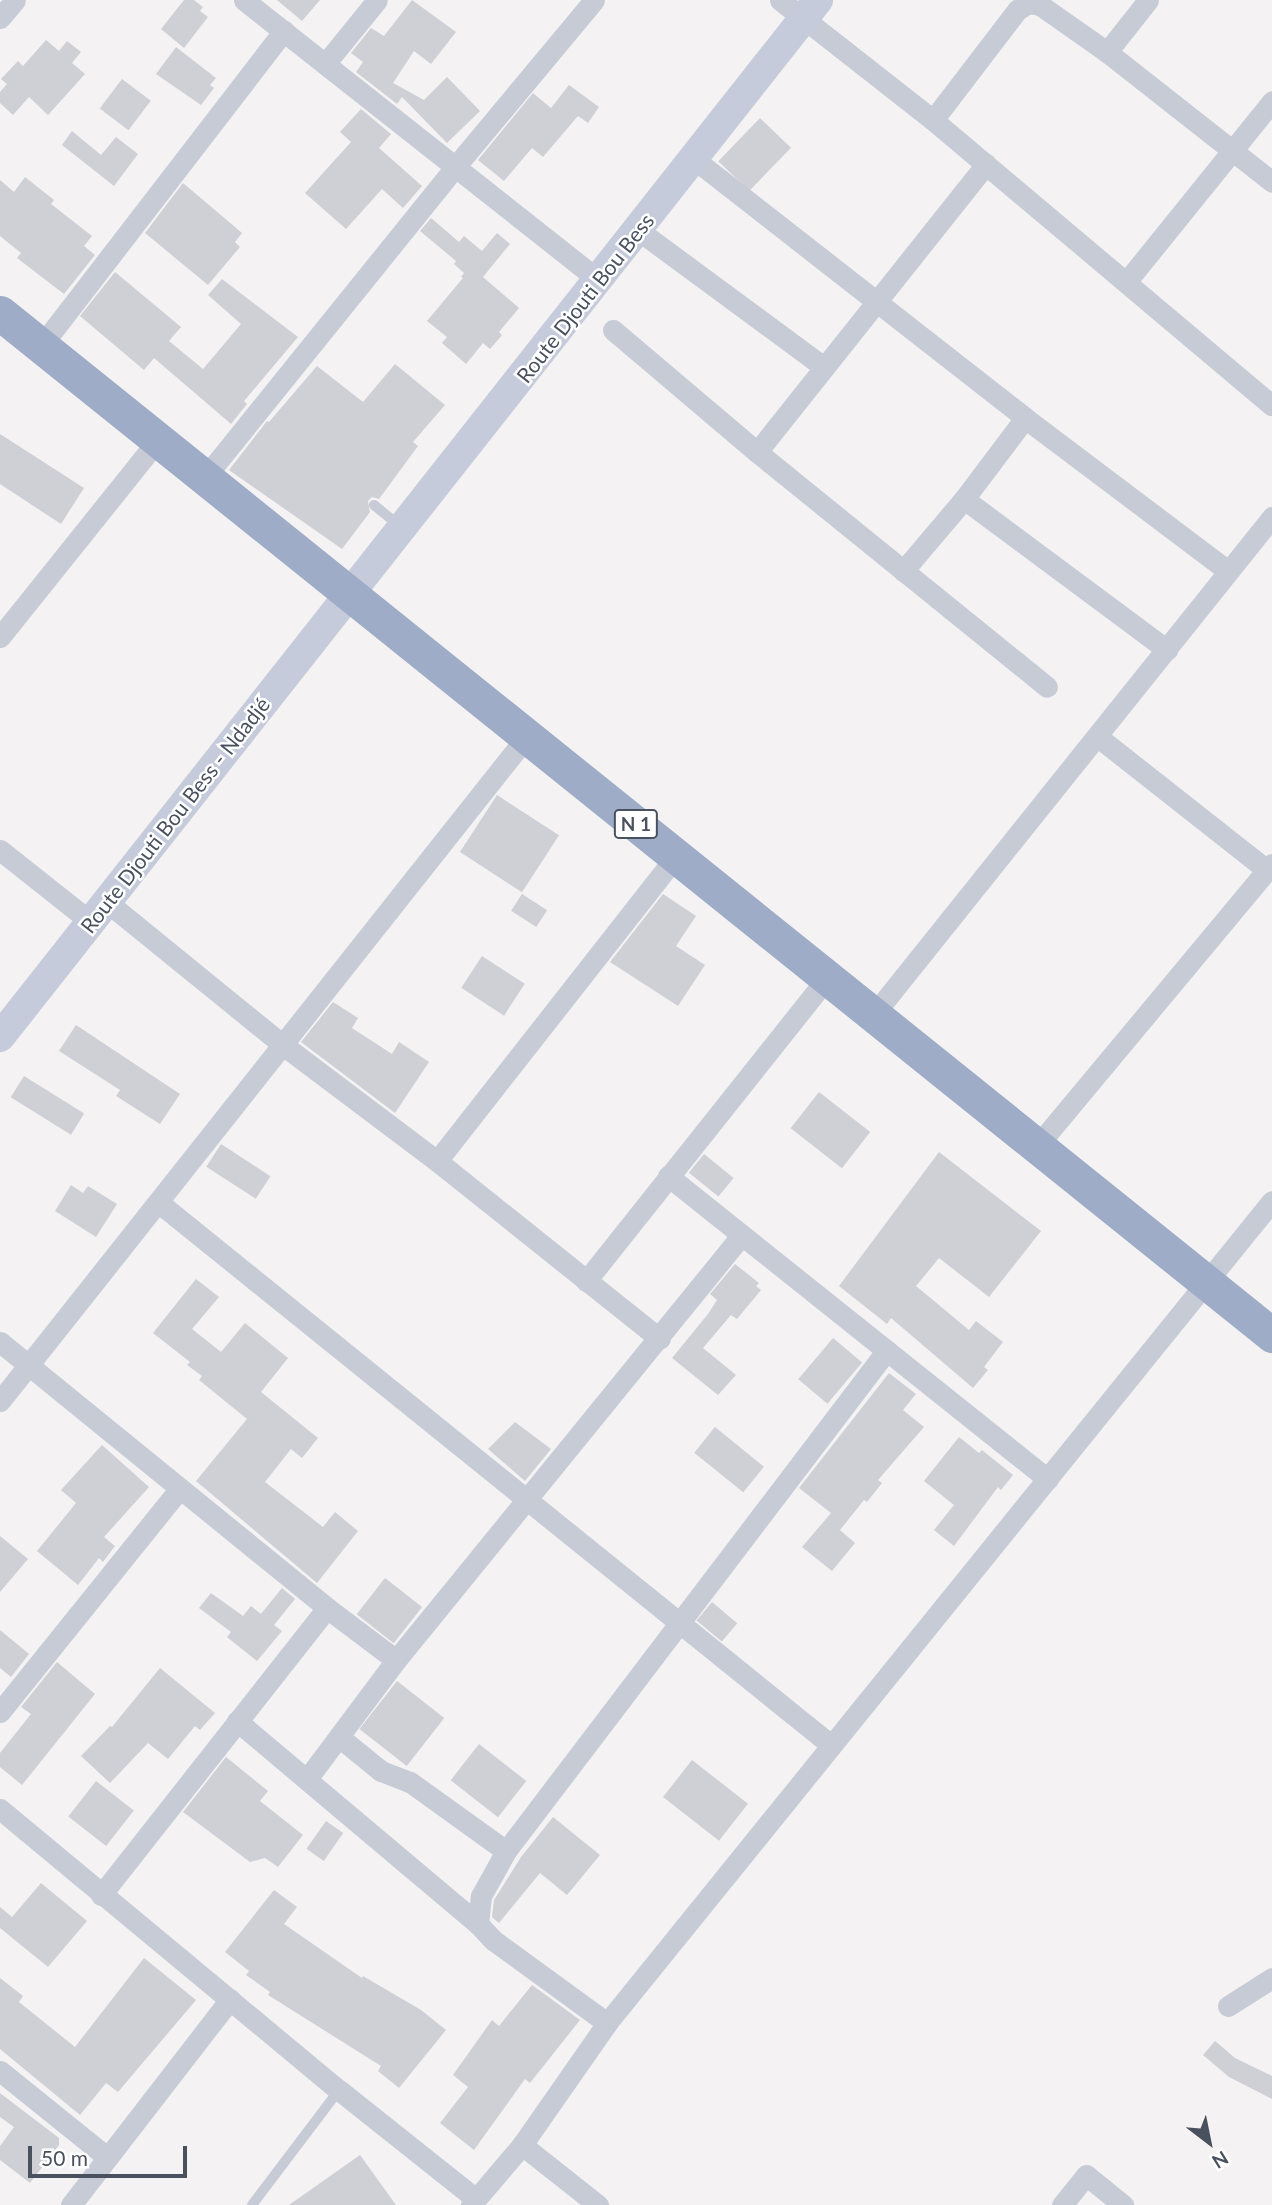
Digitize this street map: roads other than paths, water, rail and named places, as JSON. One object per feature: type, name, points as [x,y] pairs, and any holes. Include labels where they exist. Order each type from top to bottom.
[{"type":"highway","name":"N 1","points":[[0,313],[205,477],[250,506],[349,594],[829,976],[1272,1335]]},
{"type":"main road","name":"Route Djouti Bou Bess","points":[[349,594],[811,9]]},
{"type":"main road","name":"Route Djouti Bou Bess - Ndadjé","points":[[0,1037],[349,594]]},
{"type":"street","points":[[0,18],[15,0]]},
{"type":"street","points":[[244,0],[599,280]]},
{"type":"street","points":[[325,64],[377,0]]},
{"type":"street","points":[[205,477],[455,167],[594,0]]},
{"type":"street","points":[[780,0],[811,9],[933,120],[1128,281],[1272,405]]},
{"type":"street","points":[[1107,52],[1148,0]]},
{"type":"street","points":[[933,120],[1017,10],[1028,3],[1040,5],[1107,52],[1272,182]]},
{"type":"street","points":[[41,346],[284,32]]},
{"type":"street","points":[[1128,281],[1272,101]]},
{"type":"street","points":[[694,159],[1025,418],[1228,571]]},
{"type":"street","points":[[757,452],[986,164]]},
{"type":"street","points":[[638,230],[824,367]]},
{"type":"street","points":[[613,330],[757,452],[1046,687]]},
{"type":"street","points":[[903,571],[964,499],[1025,418]]},
{"type":"street","points":[[0,637],[158,440]]},
{"type":"street","points":[[964,499],[1167,650]]},
{"type":"street","points":[[874,1014],[1272,517]]},
{"type":"street","points":[[0,1402],[527,736]]},
{"type":"street","points":[[1037,1146],[1270,867],[1098,737]]},
{"type":"street","points":[[0,850],[99,912],[283,1045],[437,1161],[660,1339]]},
{"type":"street","points":[[437,1161],[676,856]]},
{"type":"street","points":[[586,1281],[829,976]]},
{"type":"street","points":[[668,1176],[1048,1479]]},
{"type":"street","points":[[0,1809],[474,2202],[522,2145],[607,2023],[1272,1201]]},
{"type":"street","points":[[158,1202],[831,1745]]},
{"type":"street","points":[[307,1779],[396,1660],[526,1498],[660,1339],[741,1236]]},
{"type":"street","points":[[0,1342],[327,1608],[396,1660]]},
{"type":"street","points":[[478,1924],[481,1896],[506,1851],[887,1350]]},
{"type":"street","points":[[0,1713],[180,1488]]},
{"type":"street","points":[[101,1895],[327,1608]]},
{"type":"street","points":[[237,1721],[478,1924],[493,1940],[607,2023]]},
{"type":"street","points":[[339,1737],[381,1770],[410,1783],[506,1851]]},
{"type":"street","points":[[1228,2006],[1272,1978]]},
{"type":"street","points":[[71,2205],[230,1999]]},
{"type":"street","points":[[0,2071],[107,2157]]},
{"type":"street","points":[[522,2145],[598,2205]]},
{"type":"street","points":[[1062,2205],[1086,2175],[1123,2205]]},
{"type":"lane","points":[[374,505],[402,527]]},
{"type":"lane","points":[[252,2205],[339,2090]]}]
